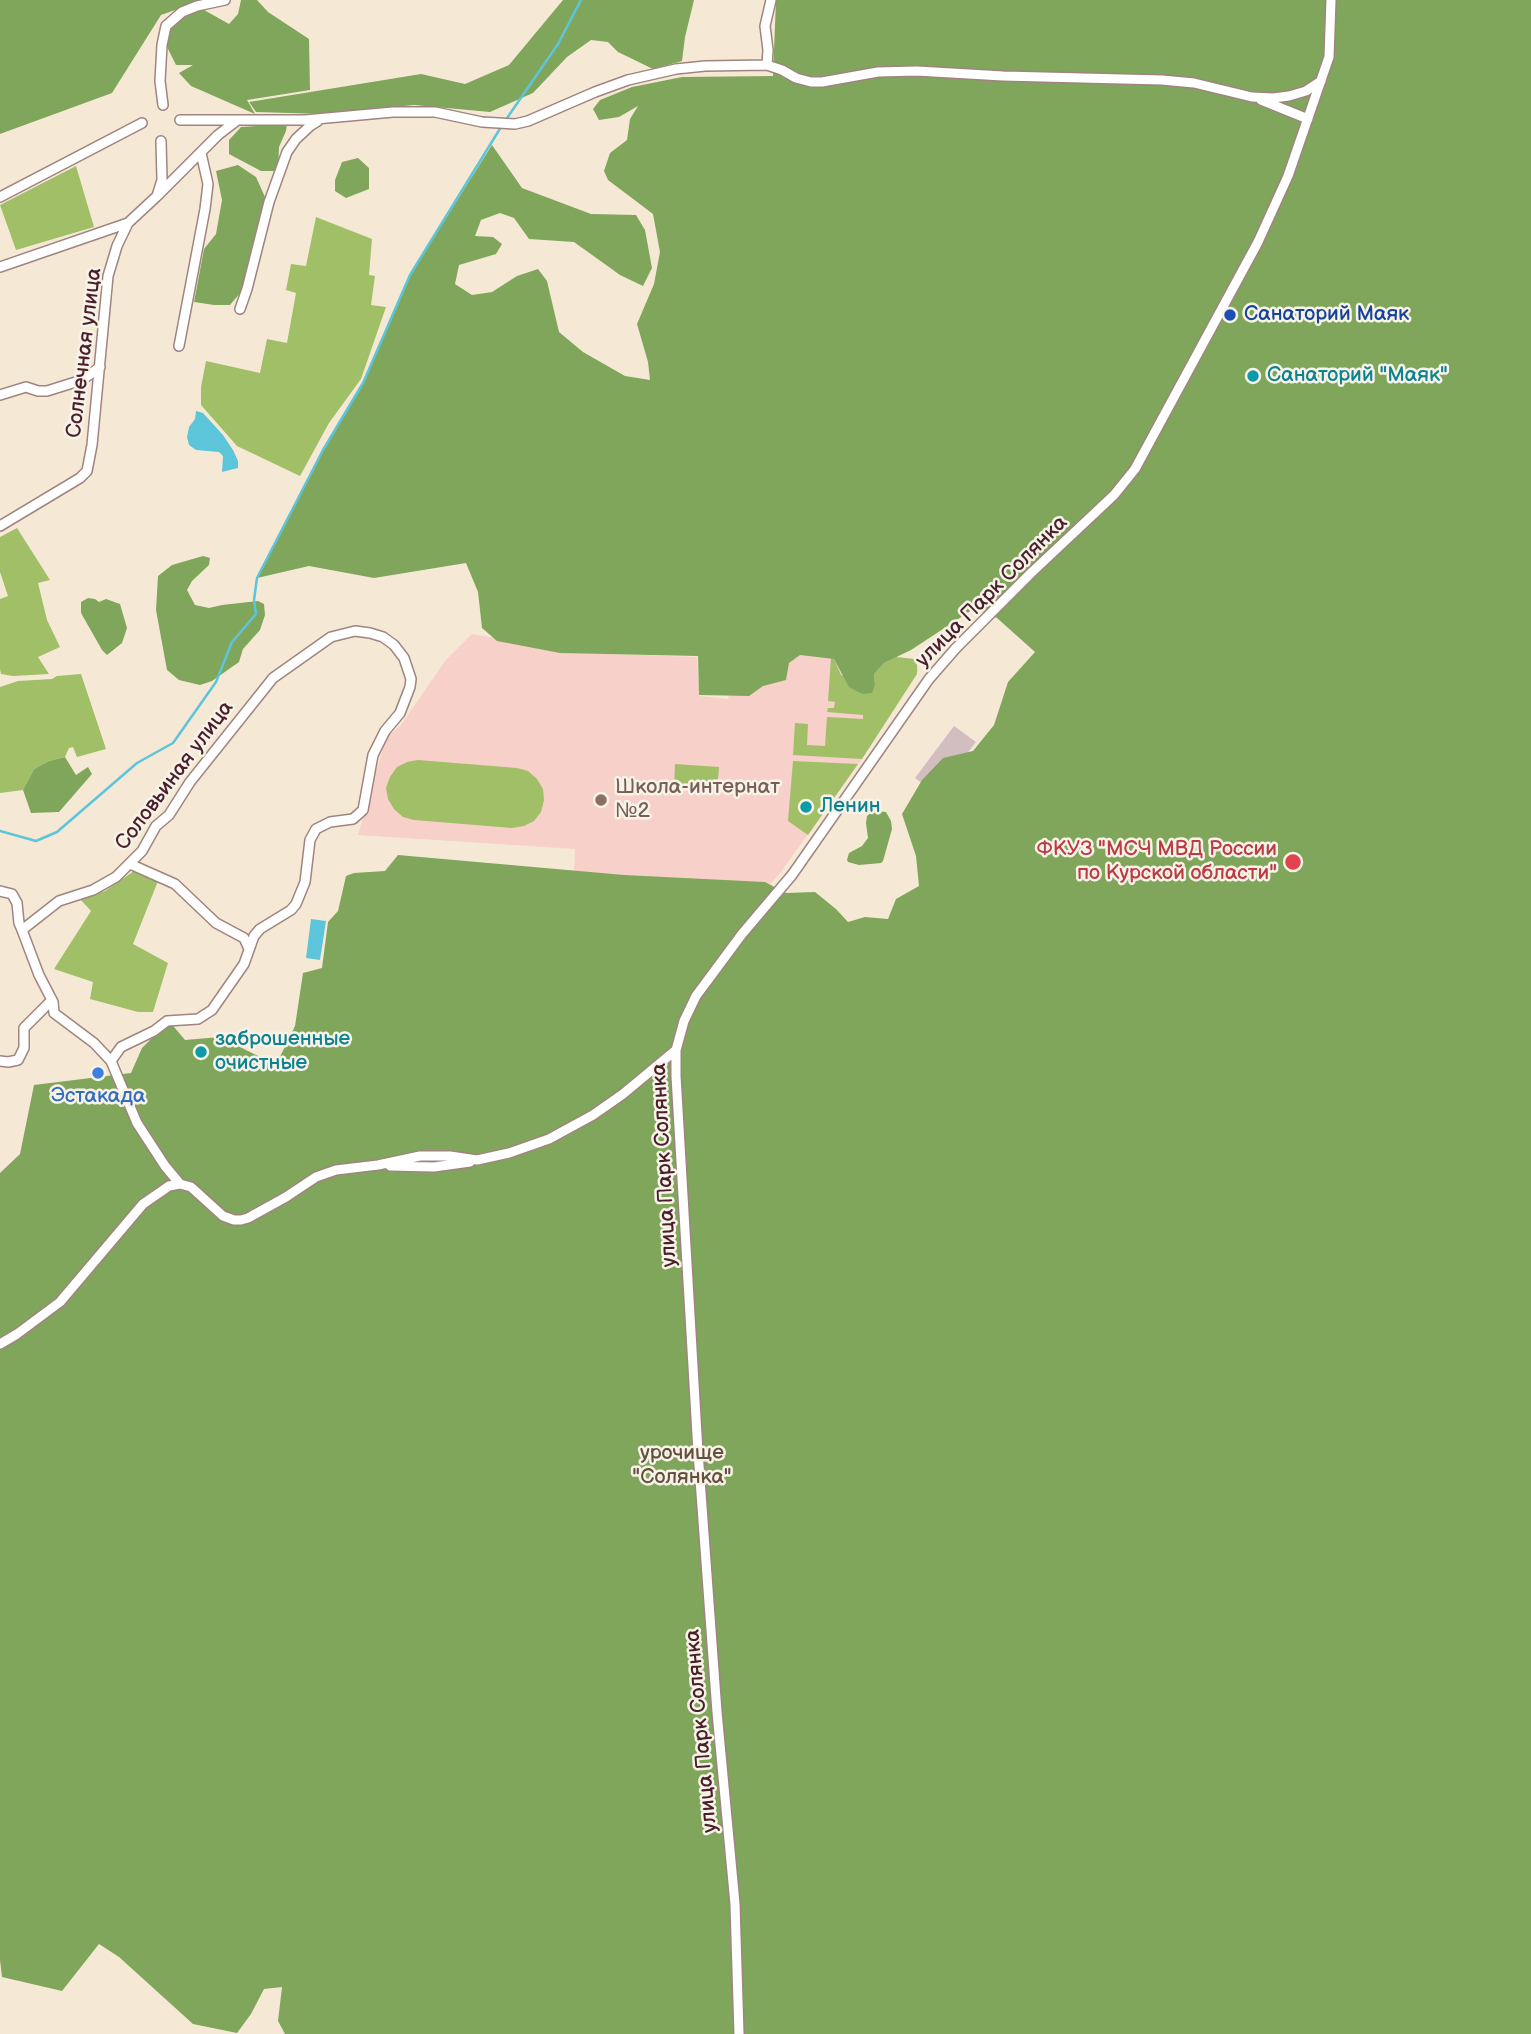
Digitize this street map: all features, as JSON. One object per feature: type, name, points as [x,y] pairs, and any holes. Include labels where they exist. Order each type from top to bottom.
[{"type":"street","points":[[163,105],[160,81],[166,26],[182,12],[225,0]]},
{"type":"street","points":[[767,65],[765,26],[771,0]]},
{"type":"street","name":"улица Парк Солянка","points":[[739,2034],[735,1904],[698,1452],[676,1051],[684,1021],[696,996],[742,934],[792,875],[929,679],[1031,573],[1114,495],[1135,468],[1274,211],[1289,176],[1329,57],[1331,0]]},
{"type":"street","points":[[180,120],[305,120],[393,112],[435,112],[498,124],[515,124],[628,80],[705,66],[767,65],[811,82],[878,72],[917,71],[1194,83],[1252,97],[1308,119]]},
{"type":"street","points":[[1252,97],[1289,96],[1306,91],[1321,81]]},
{"type":"street","points":[[240,309],[287,152],[310,126],[327,117]]},
{"type":"street","name":"Солнечная улица","points":[[0,526],[80,478],[87,471],[92,445],[108,276],[117,246],[128,223],[218,135],[237,121]]},
{"type":"street","points":[[0,197],[142,123]]},
{"type":"street","points":[[156,197],[162,180],[161,141]]},
{"type":"street","points":[[179,346],[207,197],[208,184],[201,153]]},
{"type":"street","points":[[0,267],[128,223]]},
{"type":"street","points":[[0,396],[26,387],[47,391],[82,380],[100,367]]},
{"type":"street","name":"Соловьиная улица","points":[[22,930],[59,901],[93,890],[116,877],[130,864],[142,851],[156,826],[169,815],[190,782],[273,678],[331,637],[355,631],[383,637],[394,645],[404,658],[411,679],[400,713],[385,731],[373,755],[363,810],[353,819],[330,822],[316,829],[310,840],[301,896],[291,910],[260,929],[254,936],[250,951]]},
{"type":"street","points":[[111,1061],[121,1047],[154,1031],[167,1021],[198,1019],[212,1010],[250,951],[244,938],[216,923],[175,884],[130,864]]},
{"type":"street","points":[[0,891],[12,894],[17,903],[19,923],[39,975],[52,1000],[54,1013],[94,1043],[111,1061],[137,1123],[180,1184]]},
{"type":"street","points":[[0,1061],[18,1060],[24,1048],[24,1028],[52,1000]]},
{"type":"street","points":[[0,1344],[60,1302],[143,1204],[169,1185],[191,1187],[223,1216],[241,1220],[286,1197],[316,1177],[336,1170],[420,1156],[450,1156],[477,1160],[509,1153],[549,1139],[593,1115],[676,1051]]},
{"type":"shaded area","name":"Школа-интернат №2","points":[[472,634],[579,653],[697,657],[699,696],[728,699],[741,654],[798,645],[914,659],[918,671],[860,762],[780,873],[757,899],[574,879],[575,849],[358,835],[386,738],[401,725],[445,661]]},
{"type":"shaded area","points":[[954,726],[976,742],[948,778],[933,791],[915,778]]},
{"type":"green space","points":[[0,0],[204,0],[161,15],[112,93],[0,134]]},
{"type":"green space","points":[[241,0],[257,0],[268,12],[309,39],[310,90],[247,100],[255,114],[191,86],[179,73],[193,65],[176,65],[165,43],[165,33],[182,12],[197,6],[229,24],[238,14]]},
{"type":"green space","points":[[563,0],[694,0],[682,61],[653,69],[618,52],[608,42],[591,40],[567,57],[533,93],[490,112],[414,105],[323,114],[256,112],[249,102],[421,74],[465,84],[509,65]]},
{"type":"green space","name":"урочище \"Солянка\"","points":[[776,0],[1531,0],[1531,2034],[285,2034],[278,2021],[282,1987],[264,1989],[237,2033],[193,2024],[119,1957],[99,1944],[62,1991],[2,1977],[0,1173],[20,1154],[34,1085],[131,1073],[142,1048],[169,1021],[185,1040],[220,1037],[276,1065],[295,1026],[303,973],[322,968],[328,922],[338,911],[346,876],[385,871],[398,855],[624,875],[765,882],[786,893],[815,892],[848,922],[865,917],[888,919],[896,899],[919,886],[916,856],[902,814],[922,780],[943,758],[973,751],[994,725],[1008,682],[1035,652],[997,618],[975,608],[911,650],[884,663],[874,674],[875,685],[872,693],[862,694],[849,687],[834,659],[800,655],[789,663],[786,680],[763,686],[749,696],[699,695],[698,656],[560,653],[497,641],[482,628],[478,592],[466,563],[374,578],[309,566],[257,578],[323,450],[363,383],[410,275],[492,145],[522,188],[591,214],[636,215],[645,230],[652,268],[643,286],[620,275],[574,242],[529,239],[514,218],[500,213],[481,220],[475,236],[493,237],[502,244],[496,254],[459,265],[455,284],[472,295],[492,292],[517,276],[538,269],[547,281],[559,332],[583,352],[625,376],[650,380],[648,362],[637,324],[654,284],[660,252],[653,214],[608,180],[604,171],[610,153],[627,140],[630,119],[638,106],[619,117],[599,120],[593,109],[600,100],[632,87],[682,77],[773,76]]},
{"type":"green space","points":[[287,124],[279,147],[278,171],[261,171],[229,154],[229,140],[241,127]]},
{"type":"green space","points":[[358,158],[369,168],[369,189],[346,198],[335,191],[335,180],[342,162]]},
{"type":"green space","points":[[238,165],[256,177],[265,197],[242,291],[230,305],[194,302],[204,249],[216,234],[222,200],[216,171]]},
{"type":"green space","points":[[76,166],[94,227],[16,250],[0,205]]},
{"type":"green space","points":[[316,217],[372,239],[369,275],[375,276],[371,305],[386,307],[361,379],[329,423],[300,476],[237,446],[201,405],[201,387],[206,361],[260,373],[267,339],[287,343],[296,293],[286,290],[291,264],[306,266]]},
{"type":"green space","points":[[17,528],[50,580],[38,583],[47,620],[60,647],[38,657],[49,674],[1,674],[0,599],[8,596],[0,572],[0,537]]},
{"type":"green space","points":[[203,556],[210,558],[209,565],[192,581],[187,590],[195,605],[209,608],[258,601],[264,604],[265,615],[260,630],[243,649],[239,662],[212,681],[200,685],[179,680],[167,670],[156,610],[158,576],[172,565]]},
{"type":"green space","points":[[88,598],[99,602],[106,599],[120,604],[127,628],[122,643],[107,655],[81,613],[81,602]]},
{"type":"green space","points":[[896,657],[914,659],[917,674],[862,759],[793,755],[795,723],[808,724],[807,745],[825,746],[827,717],[863,719],[863,715],[827,712],[828,708],[834,708],[835,702],[828,701],[831,658],[841,675],[875,685],[874,674],[884,663]]},
{"type":"green space","points":[[81,674],[106,749],[77,757],[73,747],[69,748],[65,757],[34,769],[23,790],[0,793],[0,687],[18,681]]},
{"type":"green space","points":[[65,757],[76,775],[88,767],[92,774],[59,812],[31,813],[23,790],[34,769]]},
{"type":"green space","points":[[418,760],[528,771],[543,789],[541,812],[534,821],[512,828],[403,817],[388,799],[386,788],[397,767]]},
{"type":"green space","points":[[793,761],[858,764],[808,835],[788,821]]},
{"type":"green space","points":[[675,764],[719,767],[717,791],[674,788]]},
{"type":"green space","points":[[873,811],[886,812],[891,821],[892,829],[883,861],[859,865],[848,862],[849,853],[862,846],[868,838],[867,816]]},
{"type":"green space","points":[[134,871],[158,881],[133,944],[168,963],[153,1012],[138,1012],[90,999],[93,982],[54,969],[91,911],[80,899],[105,891]]},
{"type":"water","points":[[196,411],[203,413],[223,435],[238,461],[238,468],[222,472],[223,456],[219,452],[196,450],[189,445],[189,427],[195,419]]},
{"type":"water","points":[[311,919],[326,921],[320,960],[306,958]]},
{"type":"waterway","points":[[505,121],[558,44],[581,0]]},
{"type":"waterway","points":[[0,831],[36,841],[57,832],[137,763],[173,743],[216,682],[232,642],[256,614],[254,600],[257,578],[323,450],[363,383],[410,275],[501,127]]},
{"type":"place","name":"Санаторий Маяк","points":[[1230,315]]},
{"type":"place","name":"Санаторий \"Маяк\"","points":[[1253,376]]},
{"type":"place","name":"Школа-интернат №2","points":[[601,800]]},
{"type":"place","name":"Ленин","points":[[806,807]]},
{"type":"place","name":"ФКУЗ \"МСЧ МВД России по Курской области\"","points":[[1293,862]]},
{"type":"place","name":"заброшенные очистные","points":[[201,1052]]},
{"type":"place","name":"Эстакада","points":[[98,1073]]}]
